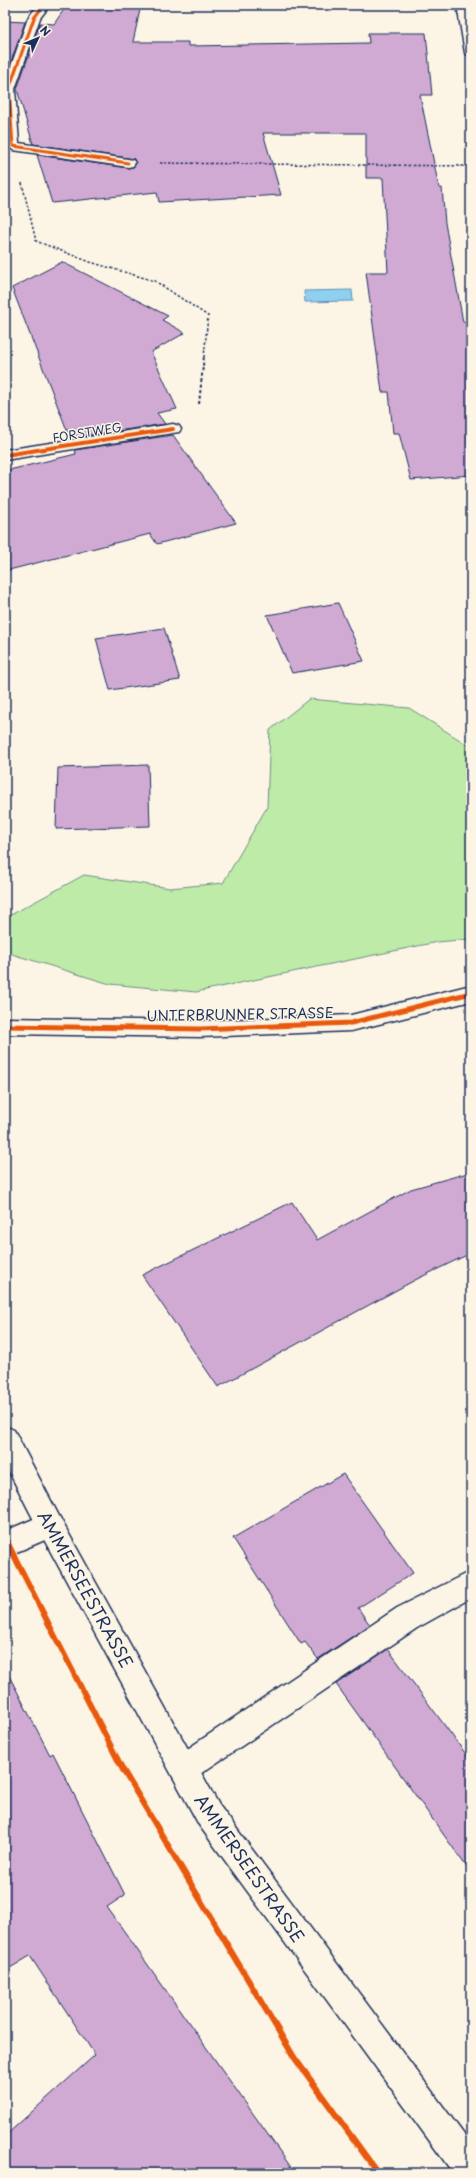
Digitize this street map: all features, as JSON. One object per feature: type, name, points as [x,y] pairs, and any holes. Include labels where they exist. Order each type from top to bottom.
[{"type":"street","points":[[44,5],[34,18],[10,89],[13,146],[128,163]]},
{"type":"street","points":[[463,5],[471,53]]},
{"type":"street","name":"FORSTWEG","points":[[5,454],[173,429]]},
{"type":"street","name":"UNTERBRUNNER STRASSE","points":[[5,1026],[200,1029],[351,1023],[471,993]]},
{"type":"street","name":"AMMERSEESTRASSE","points":[[5,1438],[50,1525],[209,1815],[471,2171]]},
{"type":"street","points":[[5,1544],[50,1525]]},
{"type":"street","points":[[184,1768],[407,1618],[471,1584]]},
{"type":"path","points":[[13,146],[36,241],[90,262],[155,281],[208,316],[200,403],[173,429]]},
{"type":"path","points":[[128,163],[471,166]]},
{"type":"green space","points":[[309,699],[409,708],[471,747],[471,939],[437,942],[196,992],[110,984],[5,952],[5,918],[84,875],[170,888],[223,883],[267,807],[270,730]]},
{"type":"water","points":[[352,290],[353,301],[305,302],[304,291]]},
{"type":"building","points":[[67,5],[141,5],[133,42],[188,42],[188,46],[369,43],[368,33],[426,33],[432,95],[420,95],[439,188],[442,188],[445,223],[463,322],[471,322],[471,475],[411,480],[399,433],[393,433],[389,392],[382,392],[366,272],[388,272],[383,178],[366,178],[366,133],[263,133],[281,195],[159,202],[157,192],[52,203],[37,155],[128,168],[133,167],[136,164],[134,159],[33,144],[17,89],[40,23],[54,24]]},
{"type":"building","points":[[5,21],[25,22],[9,67],[5,54]]},
{"type":"building","points":[[62,262],[168,316],[162,320],[185,333],[151,352],[177,409],[157,413],[165,424],[70,438],[12,288]]},
{"type":"building","points":[[173,435],[236,523],[157,544],[150,534],[5,571],[5,471],[76,454],[75,450]]},
{"type":"building","points":[[338,603],[364,661],[292,673],[267,615]]},
{"type":"building","points":[[164,628],[180,680],[110,690],[96,638]]},
{"type":"building","points":[[148,765],[150,826],[56,829],[58,768]]},
{"type":"building","points":[[471,1172],[471,1253],[415,1280],[218,1387],[142,1275],[292,1202],[317,1240],[411,1189]]},
{"type":"building","points":[[343,1474],[413,1573],[358,1608],[370,1625],[318,1659],[305,1642],[301,1644],[233,1538]]},
{"type":"building","points":[[388,1649],[471,1761],[471,1873],[336,1684]]},
{"type":"building","points":[[5,1668],[50,1755],[53,1753],[125,1895],[107,1907],[295,2173],[5,2173],[5,2136],[95,2055],[30,1956],[5,1971]]},
{"type":"cycle path","points":[[44,5],[34,18],[9,89],[13,146],[128,163]]},
{"type":"cycle path","points":[[5,455],[173,429]]},
{"type":"cycle path","points":[[5,1026],[200,1029],[351,1023],[471,993]]},
{"type":"cycle path","points":[[5,1538],[123,1770],[294,2057],[378,2173]]}]
